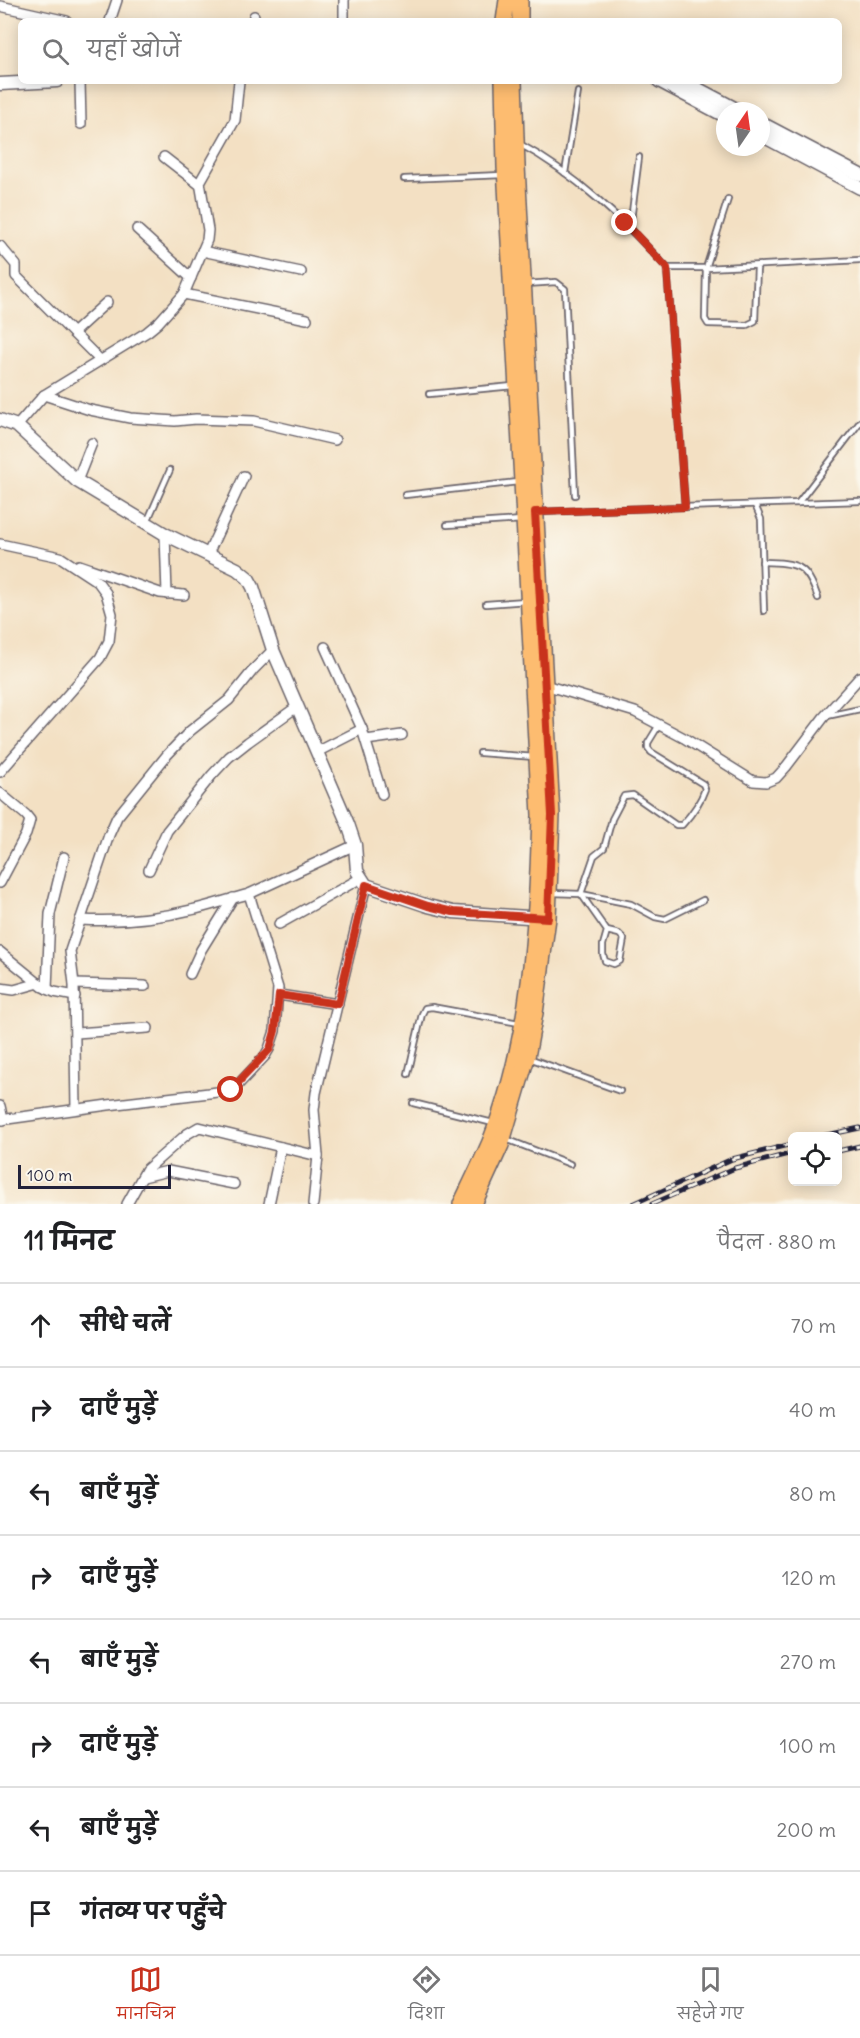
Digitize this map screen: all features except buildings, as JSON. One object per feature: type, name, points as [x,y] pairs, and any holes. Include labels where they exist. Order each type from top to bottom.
[{"type":"main road","points":[[504,18],[507,0]]},
{"type":"main road","points":[[520,0],[520,18]]},
{"type":"main road","points":[[461,1204],[490,1141],[512,1071],[549,893],[552,815],[545,685],[530,516],[522,482],[503,84]]},
{"type":"main road","points":[[474,1204],[503,1138],[527,1057],[535,1013],[543,918],[529,601],[530,516],[514,84]]},
{"type":"street","points":[[111,18],[117,0]]},
{"type":"street","points":[[344,0],[344,18]]},
{"type":"street","points":[[0,6],[54,18]]},
{"type":"street","points":[[0,84],[18,83]]},
{"type":"street","points":[[81,84],[81,124]]},
{"type":"street","points":[[17,426],[44,395],[158,323],[184,294],[208,230],[200,185],[236,120],[239,84]]},
{"type":"street","points":[[665,84],[716,111]]},
{"type":"street","points":[[689,84],[723,102]]},
{"type":"street","points":[[770,128],[860,176]]},
{"type":"street","points":[[770,140],[860,188]]},
{"type":"street","points":[[164,157],[200,185]]},
{"type":"street","points":[[137,228],[191,278]]},
{"type":"street","points":[[0,246],[16,265],[16,276],[100,360]]},
{"type":"street","points":[[202,251],[301,272]]},
{"type":"street","points":[[184,294],[308,319]]},
{"type":"street","points":[[73,333],[107,302]]},
{"type":"street","points":[[44,395],[90,410],[130,418],[175,421],[246,420],[335,440]]},
{"type":"street","points":[[0,420],[17,426],[77,481],[165,534],[237,568],[248,578],[273,650],[348,824],[355,845],[357,871],[363,881],[428,906],[453,912],[543,918]]},
{"type":"street","points":[[77,481],[92,443]]},
{"type":"street","points":[[208,554],[243,476]]},
{"type":"street","points":[[165,534],[167,594]]},
{"type":"street","points":[[0,544],[60,557],[167,594],[184,595]]},
{"type":"street","points":[[0,772],[100,658],[109,641],[112,614],[106,593],[98,582],[60,557]]},
{"type":"street","points":[[325,647],[362,729],[382,794]]},
{"type":"street","points":[[76,1109],[75,996],[70,951],[99,859],[117,817],[167,755],[190,731],[228,700],[273,650]]},
{"type":"street","points":[[545,685],[635,712],[753,781],[766,782],[776,778],[786,767],[824,717],[860,677]]},
{"type":"street","points":[[149,870],[166,831],[212,775],[242,747],[298,706]]},
{"type":"street","points":[[317,752],[362,729]]},
{"type":"street","points":[[366,740],[402,735]]},
{"type":"street","points":[[0,793],[30,820],[26,834],[0,883]]},
{"type":"street","points":[[80,920],[114,922],[191,910],[249,894],[355,845]]},
{"type":"street","points":[[43,986],[50,914],[64,857]]},
{"type":"street","points":[[279,924],[363,881]]},
{"type":"street","points":[[313,1204],[318,1156],[314,1110],[316,1094],[338,1004],[363,881]]},
{"type":"street","points":[[0,1106],[1,1120],[231,1090],[270,1049],[275,1031],[279,995],[275,975],[249,894]]},
{"type":"street","points":[[190,974],[201,950],[233,898]]},
{"type":"street","points":[[0,952],[43,986],[75,996]]},
{"type":"street","points":[[74,984],[145,986]]},
{"type":"street","points":[[0,988],[14,990],[43,986]]},
{"type":"street","points":[[279,995],[338,1004]]},
{"type":"street","points":[[76,1033],[148,1028]]},
{"type":"street","points":[[127,1204],[147,1170],[187,1134],[199,1127],[318,1156]]},
{"type":"street","points":[[270,1204],[281,1147]]},
{"type":"street","points":[[142,1176],[168,1171],[234,1184]]},
{"type":"lane","points":[[565,173],[578,92]]},
{"type":"lane","points":[[516,141],[548,159],[565,173],[630,228],[667,268],[685,507]]},
{"type":"lane","points":[[630,228],[639,157]]},
{"type":"lane","points":[[404,179],[506,175]]},
{"type":"lane","points":[[728,199],[706,268],[705,319],[708,324],[752,324],[756,317],[757,266]]},
{"type":"lane","points":[[667,268],[860,260]]},
{"type":"lane","points":[[523,285],[556,282],[565,289],[575,495]]},
{"type":"lane","points":[[429,394],[517,386]]},
{"type":"lane","points":[[798,503],[860,422]]},
{"type":"lane","points":[[146,522],[170,470]]},
{"type":"lane","points":[[405,495],[522,482]]},
{"type":"lane","points":[[447,525],[530,516],[685,507],[860,501]]},
{"type":"lane","points":[[756,505],[761,519],[764,611]]},
{"type":"lane","points":[[762,562],[789,563],[801,568],[812,580],[818,598]]},
{"type":"lane","points":[[486,604],[529,601]]},
{"type":"lane","points":[[824,717],[860,709]]},
{"type":"lane","points":[[581,894],[594,856],[604,848],[612,819],[624,796],[633,795],[676,825],[682,825],[703,795],[705,789],[703,784],[648,748],[648,742],[659,725]]},
{"type":"lane","points":[[480,753],[537,758]]},
{"type":"lane","points":[[549,893],[581,894],[631,904],[656,917],[665,919],[703,900]]},
{"type":"lane","points":[[581,894],[607,931],[619,934],[624,939],[620,961],[614,964],[605,962],[603,954],[607,931]]},
{"type":"lane","points":[[408,1074],[425,1008],[432,1007],[521,1024]]},
{"type":"lane","points":[[527,1057],[620,1091]]},
{"type":"lane","points":[[413,1102],[496,1124]]},
{"type":"lane","points":[[503,1138],[570,1164]]},
{"type":"railway","points":[[841,1132],[860,1128]]},
{"type":"railway","points":[[633,1204],[732,1159],[788,1145]]},
{"type":"railway","points":[[842,1150],[860,1146]]},
{"type":"railway","points":[[652,1204],[735,1168],[788,1154]]},
{"type":"route","points":[[231,1090],[270,1049],[275,1031],[279,995],[338,1004],[366,885],[453,912],[548,918],[552,815],[535,512],[685,507],[667,268],[625,223]]}]
